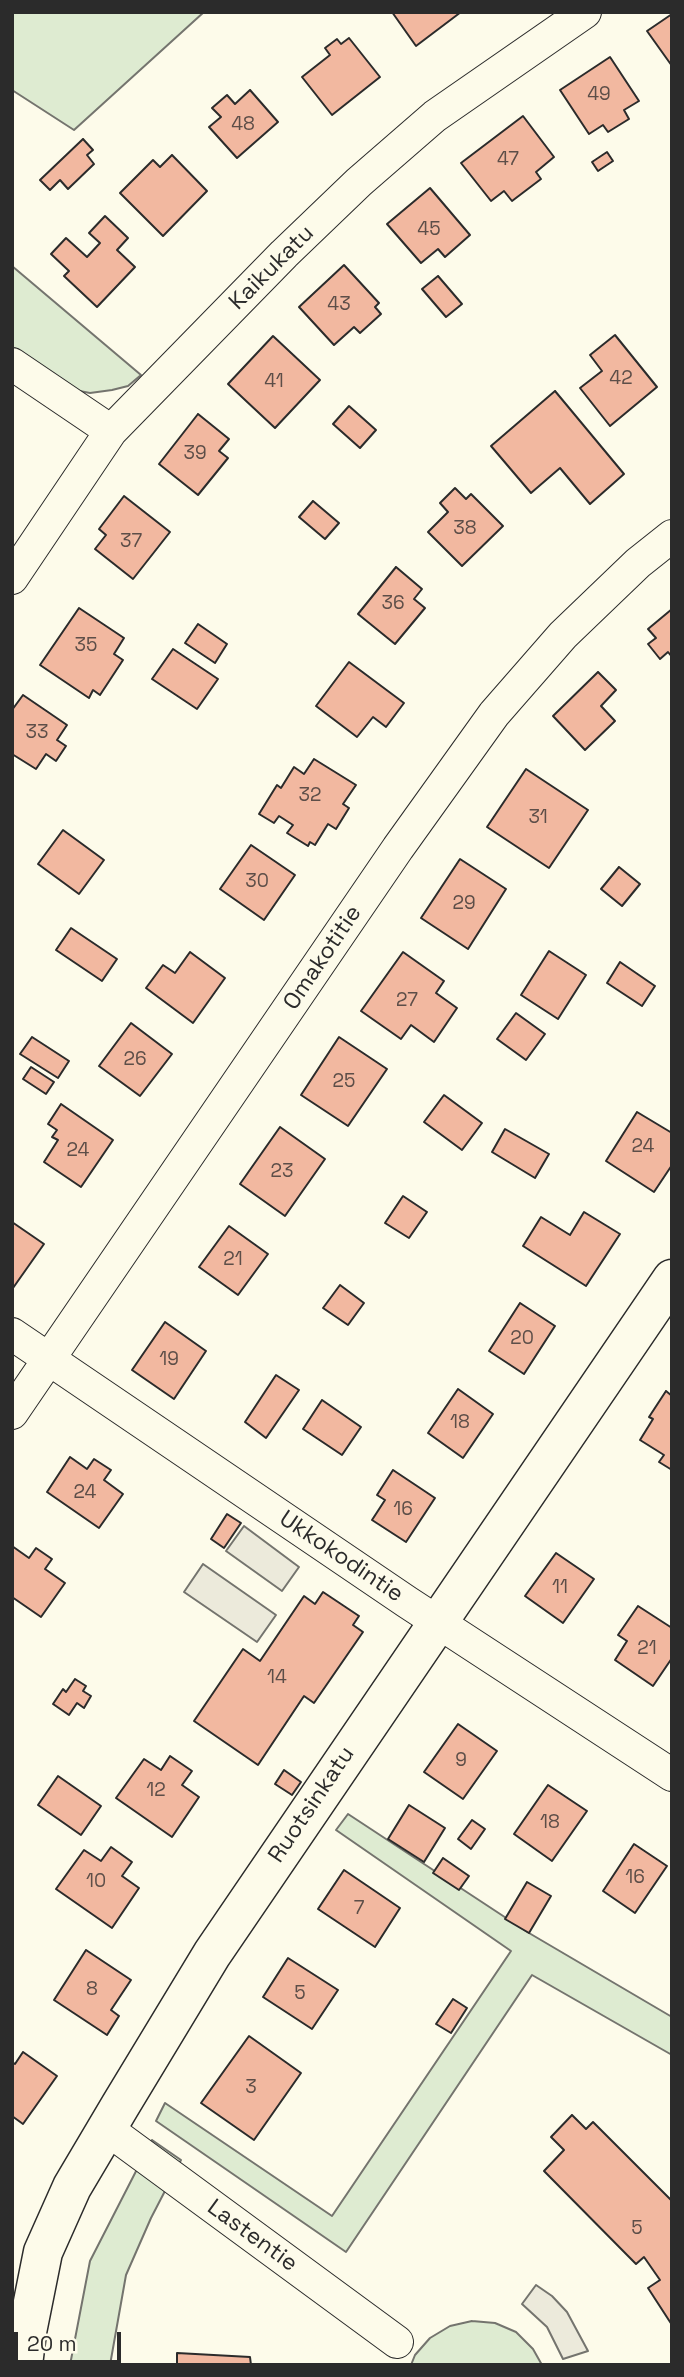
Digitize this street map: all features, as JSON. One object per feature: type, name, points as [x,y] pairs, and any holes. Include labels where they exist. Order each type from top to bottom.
[{"type":"street","name":"Kaikukatu","points":[[12,578],[111,432],[284,254],[359,182],[435,116],[586,12]]},
{"type":"street","points":[[12,364],[111,432]]},
{"type":"street","name":"Omakotitie","points":[[12,1413],[390,860],[494,713],[563,635],[638,563],[672,536]]},
{"type":"street","name":"Ruotsinkatu","points":[[23,2365],[43,2252],[72,2187],[212,1954],[672,1279]]},
{"type":"street","name":"Ukkokodintie","points":[[12,1334],[437,1622],[672,1775]]},
{"type":"street","name":"Lastentie","points":[[107,2129],[397,2342]]},
{"type":"green space","points":[[12,12],[204,12],[74,130],[12,90]]},
{"type":"green space","points":[[12,266],[141,375],[128,386],[112,390],[90,393],[64,388],[12,350]]},
{"type":"green space","points":[[348,1814],[529,1933],[672,2017],[672,2055],[532,1975],[346,2252],[156,2121],[165,2103],[332,2216],[511,1951],[336,1830]]},
{"type":"green space","points":[[152,2140],[181,2160],[126,2275],[110,2365],[70,2365],[90,2261]]},
{"type":"green space","points":[[472,2321],[495,2323],[516,2332],[533,2349],[542,2365],[411,2365],[415,2355],[430,2338],[450,2326]]},
{"type":"shaded area","points":[[244,1526],[299,1567],[282,1591],[226,1551]]},
{"type":"shaded area","points":[[203,1564],[276,1615],[257,1642],[184,1592]]},
{"type":"shaded area","points":[[536,2285],[552,2296],[567,2312],[588,2351],[563,2359],[547,2327],[522,2304]]},
{"type":"building","points":[[392,12],[461,12],[416,46]]},
{"type":"building","points":[[672,14],[672,66],[647,31]]},
{"type":"building","points":[[349,38],[380,77],[332,115],[302,77],[330,55],[325,48],[337,39],[341,44]]},
{"type":"building","points":[[610,57],[639,101],[624,110],[629,119],[608,132],[603,125],[589,134],[560,90]]},
{"type":"building","points":[[250,90],[278,122],[237,158],[209,127],[221,117],[212,108],[227,95],[235,104]]},
{"type":"building","points":[[523,116],[554,157],[536,172],[541,179],[512,201],[504,191],[491,201],[461,163]]},
{"type":"building","points":[[83,139],[93,150],[87,155],[94,164],[68,189],[60,180],[50,190],[40,180]]},
{"type":"building","points":[[607,152],[613,161],[598,171],[592,162]]},
{"type":"building","points":[[172,155],[207,191],[163,236],[120,193],[153,160],[160,167]]},
{"type":"building","points":[[430,188],[470,235],[445,257],[438,249],[421,263],[387,224]]},
{"type":"building","points":[[105,216],[128,238],[117,250],[135,267],[97,307],[64,276],[69,271],[51,254],[66,238],[87,257],[100,243],[89,233]]},
{"type":"building","points":[[344,265],[379,303],[375,307],[381,314],[360,333],[354,327],[334,345],[299,307]]},
{"type":"building","points":[[438,276],[462,304],[446,317],[422,289]]},
{"type":"building","points":[[615,335],[657,387],[610,426],[580,388],[602,371],[590,355]]},
{"type":"building","points":[[273,336],[320,380],[275,428],[228,384]]},
{"type":"building","points":[[555,391],[624,474],[590,504],[560,468],[531,493],[491,446]]},
{"type":"building","points":[[349,406],[376,430],[360,448],[333,424]]},
{"type":"building","points":[[198,414],[229,439],[219,451],[228,458],[198,495],[159,464]]},
{"type":"building","points":[[455,488],[466,499],[471,494],[503,526],[462,566],[428,532],[448,512],[440,503]]},
{"type":"building","points":[[124,496],[170,532],[133,579],[95,549],[106,535],[99,529]]},
{"type":"building","points":[[313,501],[339,523],[325,539],[299,517]]},
{"type":"building","points":[[396,567],[422,589],[414,599],[425,608],[395,644],[358,614]]},
{"type":"building","points":[[79,608],[124,638],[114,654],[123,660],[100,695],[93,690],[89,698],[40,665]]},
{"type":"building","points":[[672,609],[672,657],[668,652],[660,659],[648,644],[656,638],[648,629]]},
{"type":"building","points":[[198,624],[227,644],[215,663],[185,643]]},
{"type":"building","points":[[173,649],[218,679],[197,709],[152,679]]},
{"type":"building","points":[[349,662],[404,703],[386,727],[373,717],[357,737],[316,706]]},
{"type":"building","points":[[598,672],[616,690],[601,706],[615,721],[585,750],[553,716]]},
{"type":"building","points":[[23,695],[67,725],[57,740],[66,746],[56,761],[46,754],[36,769],[12,754],[12,710]]},
{"type":"building","points":[[314,759],[356,785],[343,804],[349,808],[336,829],[328,824],[315,845],[310,842],[308,846],[287,833],[293,825],[279,816],[274,823],[259,814],[277,785],[281,788],[294,767],[304,774]]},
{"type":"building","points":[[526,769],[588,810],[549,868],[487,827]]},
{"type":"building","points":[[63,830],[104,860],[79,894],[38,864]]},
{"type":"building","points":[[251,845],[295,875],[264,920],[220,889]]},
{"type":"building","points":[[460,859],[506,889],[468,949],[421,918]]},
{"type":"building","points":[[619,867],[640,884],[622,906],[601,889]]},
{"type":"building","points":[[71,928],[117,959],[102,981],[56,950]]},
{"type":"building","points":[[549,951],[586,975],[558,1019],[521,995]]},
{"type":"building","points":[[190,952],[225,978],[193,1023],[146,988],[163,965],[175,973]]},
{"type":"building","points":[[403,952],[444,981],[436,993],[457,1008],[434,1042],[411,1025],[401,1039],[361,1011]]},
{"type":"building","points":[[620,962],[655,986],[642,1006],[607,983]]},
{"type":"building","points":[[516,1013],[545,1034],[526,1060],[497,1039]]},
{"type":"building","points":[[131,1023],[172,1054],[140,1096],[99,1066]]},
{"type":"building","points":[[32,1037],[69,1061],[58,1078],[20,1054]]},
{"type":"building","points":[[339,1037],[387,1069],[348,1126],[301,1095]]},
{"type":"building","points":[[31,1067],[54,1082],[46,1094],[23,1079]]},
{"type":"building","points":[[444,1095],[482,1123],[462,1150],[424,1122]]},
{"type":"building","points":[[61,1104],[113,1140],[81,1187],[44,1162],[58,1140],[52,1137],[57,1130],[48,1124]]},
{"type":"building","points":[[637,1112],[672,1133],[672,1165],[654,1192],[606,1161]]},
{"type":"building","points":[[280,1127],[325,1159],[285,1216],[240,1184]]},
{"type":"building","points":[[505,1129],[549,1154],[535,1178],[492,1152]]},
{"type":"building","points":[[403,1196],[427,1212],[409,1238],[385,1223]]},
{"type":"building","points":[[584,1212],[620,1234],[586,1286],[523,1246],[541,1217],[570,1235]]},
{"type":"building","points":[[12,1222],[44,1244],[13,1288],[12,1287]]},
{"type":"building","points":[[229,1226],[268,1254],[238,1295],[199,1267]]},
{"type":"building","points":[[340,1285],[364,1303],[348,1325],[323,1308]]},
{"type":"building","points":[[520,1303],[555,1326],[524,1374],[489,1351]]},
{"type":"building","points":[[165,1322],[206,1351],[174,1399],[132,1370]]},
{"type":"building","points":[[276,1375],[299,1390],[266,1438],[245,1422]]},
{"type":"building","points":[[458,1389],[493,1414],[463,1458],[428,1433]]},
{"type":"building","points":[[666,1391],[672,1396],[672,1470],[659,1462],[664,1455],[640,1440],[653,1419],[649,1417]]},
{"type":"building","points":[[322,1400],[361,1427],[342,1455],[303,1429]]},
{"type":"building","points":[[70,1457],[87,1469],[94,1459],[111,1470],[104,1480],[123,1494],[99,1528],[47,1492]]},
{"type":"building","points":[[393,1470],[435,1498],[406,1542],[372,1520],[385,1500],[377,1495]]},
{"type":"building","points":[[227,1514],[241,1523],[224,1548],[211,1539]]},
{"type":"building","points":[[12,1546],[29,1558],[36,1548],[52,1559],[45,1569],[65,1583],[41,1617],[12,1597]]},
{"type":"building","points":[[556,1553],[594,1579],[563,1623],[525,1596]]},
{"type":"building","points":[[323,1592],[359,1616],[353,1625],[363,1632],[314,1703],[304,1696],[258,1765],[194,1721],[243,1649],[260,1661],[304,1596],[315,1604]]},
{"type":"building","points":[[638,1606],[672,1628],[672,1658],[653,1686],[615,1660],[627,1641],[618,1635]]},
{"type":"building","points":[[75,1679],[86,1686],[83,1691],[91,1696],[84,1708],[77,1703],[69,1715],[53,1704],[63,1689],[66,1692]]},
{"type":"building","points":[[458,1724],[497,1751],[463,1799],[424,1772]]},
{"type":"building","points":[[170,1756],[192,1771],[182,1785],[199,1797],[172,1837],[116,1798],[144,1759],[161,1770]]},
{"type":"building","points":[[284,1770],[301,1782],[292,1795],[275,1784]]},
{"type":"building","points":[[58,1776],[101,1806],[81,1835],[38,1805]]},
{"type":"building","points":[[548,1785],[587,1811],[552,1861],[514,1834]]},
{"type":"building","points":[[409,1805],[445,1828],[424,1862],[388,1839]]},
{"type":"building","points":[[472,1820],[485,1829],[471,1849],[458,1839]]},
{"type":"building","points":[[634,1844],[667,1866],[635,1913],[603,1891]]},
{"type":"building","points":[[111,1847],[132,1862],[122,1876],[139,1888],[112,1928],[56,1889],[84,1850],[101,1861]]},
{"type":"building","points":[[443,1858],[469,1876],[459,1890],[433,1873]]},
{"type":"building","points":[[344,1870],[400,1908],[375,1947],[318,1909]]},
{"type":"building","points":[[527,1882],[551,1896],[529,1933],[505,1919]]},
{"type":"building","points":[[86,1950],[131,1980],[111,2010],[119,2016],[107,2035],[54,2000]]},
{"type":"building","points":[[288,1958],[338,1990],[312,2029],[263,1997]]},
{"type":"building","points":[[453,1999],[467,2008],[451,2033],[436,2024]]},
{"type":"building","points":[[249,2036],[301,2073],[254,2140],[201,2103]]},
{"type":"building","points":[[23,2052],[57,2076],[23,2124],[12,2116],[12,2062],[15,2064]]},
{"type":"building","points":[[572,2115],[586,2129],[593,2122],[672,2201],[672,2325],[648,2288],[660,2280],[644,2257],[636,2264],[544,2171],[564,2150],[551,2137]]},
{"type":"building","points":[[177,2353],[250,2357],[251,2365],[177,2365]]}]
